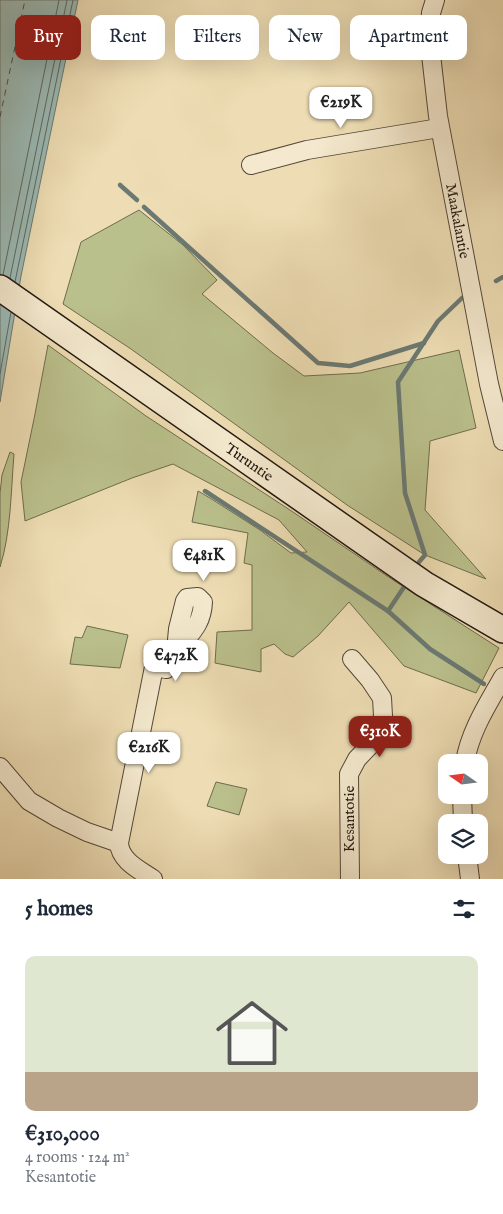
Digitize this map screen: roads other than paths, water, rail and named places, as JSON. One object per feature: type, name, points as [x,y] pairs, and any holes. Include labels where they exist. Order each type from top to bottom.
[{"type":"main road","name":"Turuntie","points":[[0,288],[424,584],[501,628]]},
{"type":"street","name":"Maakalantie","points":[[435,0],[431,13],[429,37],[439,128],[503,441]]},
{"type":"street","points":[[251,165],[307,150],[439,128]]},
{"type":"street","points":[[153,879],[122,854],[119,843],[154,667],[166,669],[176,652]]},
{"type":"street","name":"Kesantotie","points":[[350,879],[349,774],[357,759],[377,738],[383,716],[382,698],[352,659]]},
{"type":"street","points":[[466,754],[474,731],[503,677]]},
{"type":"street","points":[[0,767],[30,801],[58,818],[87,832],[119,843]]},
{"type":"street","points":[[468,864],[470,879]]},
{"type":"water","points":[[0,0],[78,0],[75,15],[15,15],[15,60],[66,60],[21,276],[0,402]]},
{"type":"waterway","points":[[120,185],[137,200]]},
{"type":"waterway","points":[[144,207],[318,363],[350,366],[424,343]]},
{"type":"waterway","points":[[496,281],[503,277]]},
{"type":"waterway","points":[[419,562],[425,555],[405,493],[398,382],[438,321],[462,298]]},
{"type":"waterway","points":[[205,491],[388,611],[404,587]]},
{"type":"waterway","points":[[388,611],[430,649],[484,684]]}]
